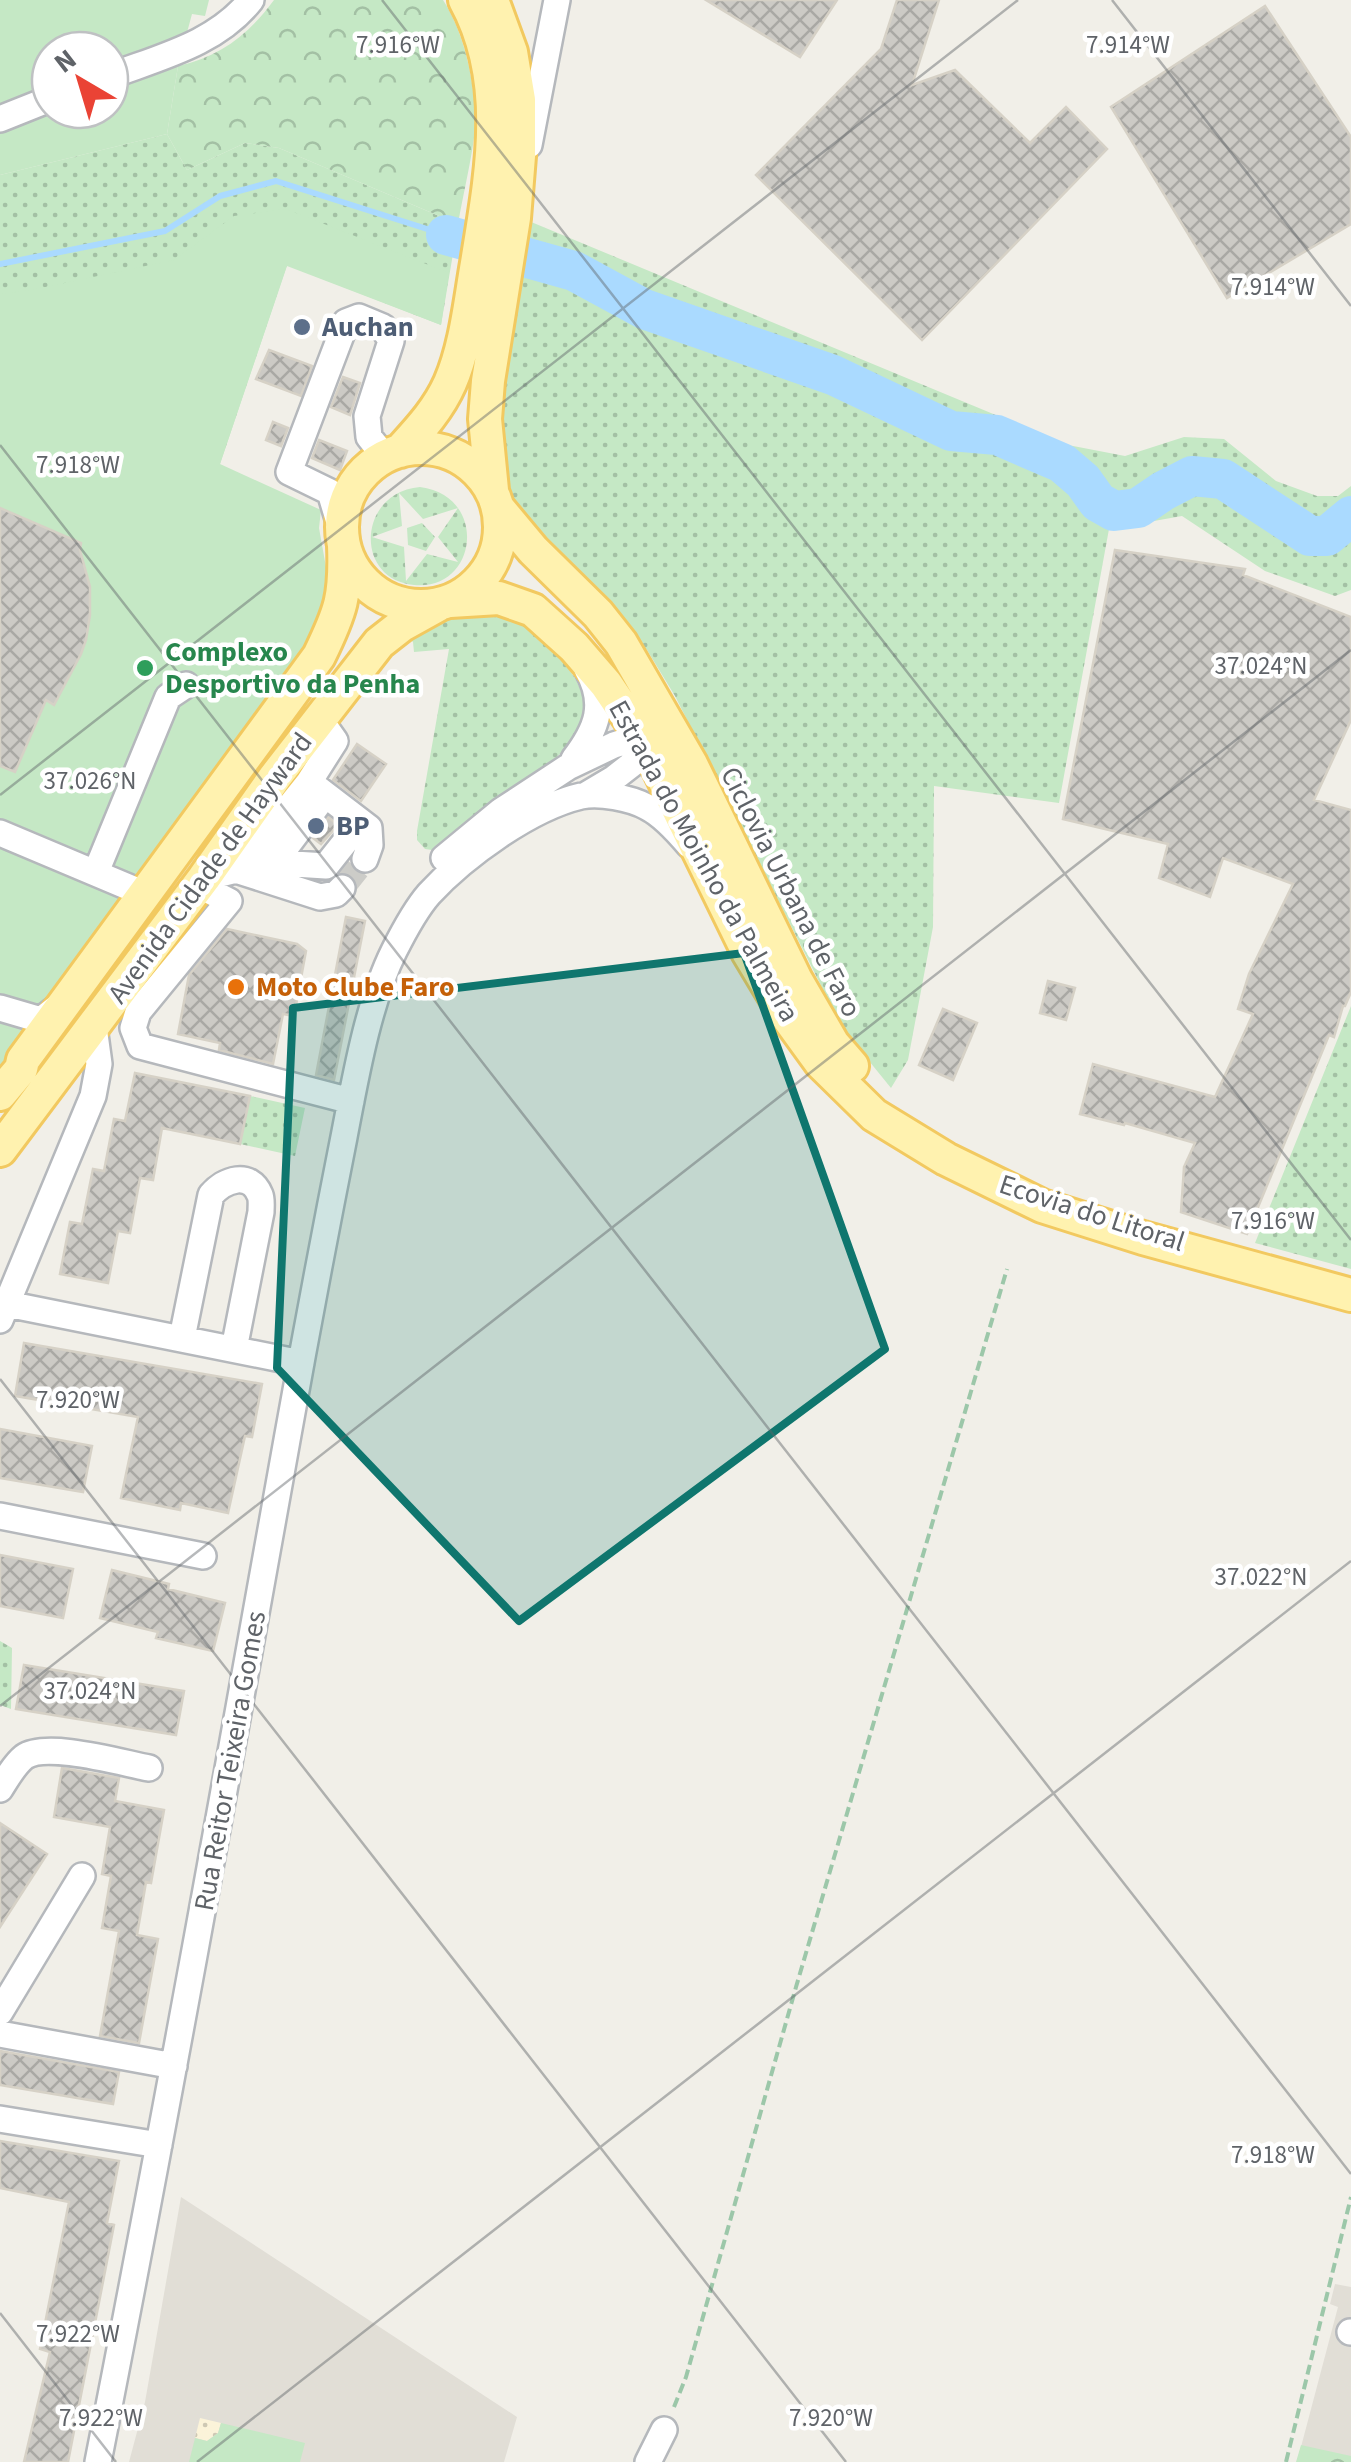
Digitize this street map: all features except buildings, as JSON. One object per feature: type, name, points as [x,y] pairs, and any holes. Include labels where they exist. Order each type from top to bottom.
[{"type":"main road","points":[[466,0],[483,38],[492,80],[500,215]]},
{"type":"main road","points":[[489,283],[465,331],[451,380],[430,417],[392,454],[364,473],[345,506],[343,538],[353,568],[379,594],[414,606],[444,603],[470,590],[486,574],[499,542],[485,418],[489,283],[500,215],[519,156],[519,100],[510,52],[492,0]]},
{"type":"main road","points":[[392,454],[426,448],[453,454],[475,469],[495,499]]},
{"type":"main road","name":"Estrada do Moinho da Palmeira","points":[[495,499],[533,550],[621,642],[691,764],[796,980],[833,1044],[880,1099],[946,1159]]},
{"type":"main road","name":"Avenida Cidade de Hayward","points":[[0,1094],[319,656],[339,616],[346,584],[343,538]]},
{"type":"main road","name":"Estrada do Moinho da Palmeira","points":[[444,603],[498,598],[533,610],[574,647],[606,684],[646,743],[748,952],[784,1012],[821,1063],[874,1115],[946,1159],[1042,1206],[1351,1295]]},
{"type":"main road","name":"Avenida Cidade de Hayward","points":[[0,1150],[94,1027],[221,874],[276,777],[379,644],[402,625],[444,603]]},
{"type":"street","points":[[130,68],[206,39],[223,29],[251,0]]},
{"type":"street","points":[[500,215],[557,0]]},
{"type":"street","points":[[0,119],[30,108]]},
{"type":"street","points":[[343,538],[330,492],[289,472],[346,322],[359,317],[382,327],[391,340],[367,416],[369,437],[392,454]]},
{"type":"street","points":[[568,767],[592,736],[598,708],[596,684],[574,647]]},
{"type":"street","points":[[360,1060],[392,954],[426,898],[463,862],[507,830],[555,805],[586,795],[640,758],[651,732],[652,711],[644,682]]},
{"type":"street","points":[[96,872],[168,697],[186,685]]},
{"type":"street","points":[[274,863],[317,788],[335,741],[323,724],[329,708]]},
{"type":"street","points":[[360,1060],[373,975],[382,948],[420,884],[443,858],[568,767],[614,745],[630,740],[646,743],[679,755],[691,764]]},
{"type":"street","points":[[317,788],[369,828],[370,845],[365,859]]},
{"type":"street","points":[[221,874],[317,788]]},
{"type":"street","points":[[586,795],[648,807],[676,830],[706,864]]},
{"type":"street","points":[[221,874],[274,863],[307,865],[355,817]]},
{"type":"street","points":[[0,833],[145,894]]},
{"type":"street","points":[[221,874],[320,897],[336,894],[342,888]]},
{"type":"street","points":[[221,874],[229,901],[138,1012],[133,1028],[140,1046],[351,1100]]},
{"type":"street","points":[[5,1010],[41,1020],[68,1000]]},
{"type":"street","points":[[5,1010],[25,1023],[30,1035],[22,1060]]},
{"type":"street","points":[[94,1027],[99,1064],[92,1096],[4,1312],[182,1338],[301,1363]]},
{"type":"street","name":"Rua Reitor Teixeira Gomes","points":[[98,2462],[360,1060]]},
{"type":"street","points":[[66,1066],[88,1065],[97,1079]]},
{"type":"street","points":[[182,1338],[212,1195],[221,1184],[236,1179],[249,1182],[260,1194],[262,1212],[234,1349]]},
{"type":"street","points":[[0,1516],[204,1556]]},
{"type":"street","points":[[0,1789],[23,1758],[38,1750],[150,1768]]},
{"type":"street","points":[[0,2012],[82,1876]]},
{"type":"street","points":[[0,2034],[174,2066]]},
{"type":"street","points":[[0,2118],[159,2145]]},
{"type":"street","points":[[648,2462],[664,2430]]},
{"type":"path","points":[[664,2430],[686,2377],[1007,1270]]},
{"type":"path","points":[[1286,2462],[1351,2197]]},
{"type":"highlighted area","points":[[744,953],[885,1349],[519,1621],[277,1368],[293,1008]]},
{"type":"shaded area","points":[[181,2197],[517,2417],[504,2462],[129,2462],[145,2402]]},
{"type":"shaded area","points":[[1335,2284],[1351,2287],[1351,2462],[1297,2462],[1338,2307],[1330,2304]]},
{"type":"green space","points":[[0,0],[209,0],[205,16],[192,14],[178,66],[167,134],[0,175]]},
{"type":"green space","points":[[274,0],[443,0],[464,48],[474,104],[474,138],[458,224],[279,148],[245,143],[187,170],[167,134],[178,66],[207,57],[232,42]]},
{"type":"green space","points":[[167,134],[187,170],[245,143],[279,148],[458,224],[441,325],[287,265],[220,464],[0,373],[0,175]]},
{"type":"green space","name":"Complexo Desportivo da Penha","points":[[286,209],[449,273],[441,325],[287,266],[220,464],[321,510],[319,528],[329,584],[317,632],[0,1069],[0,294],[174,260],[234,216]]},
{"type":"green space","points":[[524,219],[1068,445],[1125,456],[1184,437],[1224,439],[1276,481],[1317,496],[1338,496],[1351,486],[1351,590],[1335,596],[1265,571],[1182,516],[1109,529],[1059,803],[934,786],[933,927],[908,1060],[891,1088],[843,1029],[675,696],[647,650],[522,516],[506,482],[497,430]]},
{"type":"green space","points":[[420,487],[442,494],[458,508],[467,542],[462,559],[452,573],[435,583],[414,585],[394,579],[380,568],[371,536],[384,504],[399,492]],"holes":[[[399,493],[423,519],[458,508],[438,537],[458,562],[427,554],[406,581],[404,547],[372,537],[402,526]]]},
{"type":"green space","points":[[422,523],[435,537],[426,551],[408,545],[407,528]]},
{"type":"green space","points":[[489,609],[530,630],[564,663],[580,688],[584,709],[580,728],[553,761],[432,850],[425,849],[417,840],[417,831],[449,649],[414,652],[413,642],[406,635],[441,615]]},
{"type":"green space","points":[[1351,1006],[1351,1269],[1255,1243]]},
{"type":"green space","points":[[250,1096],[305,1108],[295,1156],[240,1144]]},
{"type":"green space","points":[[0,1641],[12,1648],[11,1709],[0,1705]]},
{"type":"green space","points":[[221,2423],[305,2443],[300,2462],[189,2462],[195,2438],[207,2441],[218,2433]]},
{"type":"green space","points":[[1301,2445],[1351,2456],[1351,2462],[1296,2462]]},
{"type":"sand","points":[[200,2418],[221,2423],[218,2433],[207,2441],[195,2438]]},
{"type":"waterway","points":[[0,264],[165,231],[220,196],[276,181],[446,235]]},
{"type":"waterway","points":[[446,235],[574,271],[644,309],[833,375],[951,431],[997,435],[1062,463],[1083,481],[1098,502],[1114,511],[1138,508],[1192,476],[1223,479],[1310,536],[1327,536],[1351,516]]},
{"type":"tunnel","points":[[342,888],[365,859]]},
{"type":"place","name":"Auchan","points":[[302,327]]},
{"type":"place","name":"Complexo Desportivo da Penha","points":[[145,668]]},
{"type":"place","name":"BP","points":[[316,826]]},
{"type":"place","name":"Moto Clube Faro","points":[[236,987]]}]
